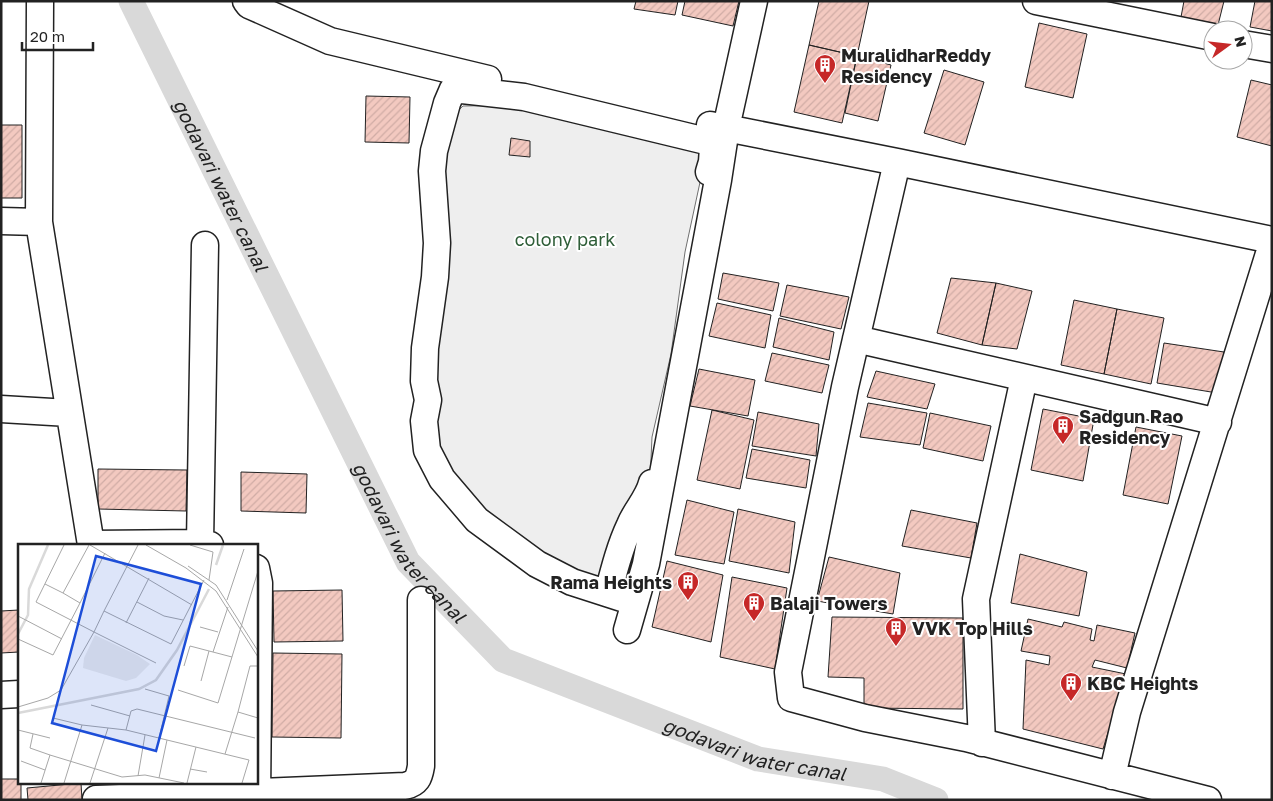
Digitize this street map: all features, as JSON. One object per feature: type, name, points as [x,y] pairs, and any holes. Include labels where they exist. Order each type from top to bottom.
[{"type":"street","points":[[40,1],[39,222],[91,544],[205,544],[205,245]]},
{"type":"street","points":[[246,1],[330,41],[505,83],[897,162],[1272,242],[1127,712],[1112,776]]},
{"type":"street","points":[[627,630],[646,564],[718,180],[726,128],[754,1]]},
{"type":"street","points":[[1036,1],[1203,36]]},
{"type":"street","points":[[1253,46],[1272,50]]},
{"type":"street","points":[[608,593],[617,559],[630,524],[650,490],[652,483],[686,273],[701,201],[712,162],[713,147],[706,141],[524,97],[453,89],[447,103],[434,151],[432,171],[437,243],[435,277],[425,348],[424,381],[428,400],[424,422],[427,450],[442,479],[477,520],[537,564],[572,582],[634,602]]},
{"type":"street","points":[[897,162],[845,387],[788,672],[791,698],[864,718],[982,743],[1208,800]]},
{"type":"street","points":[[1,221],[39,222]]},
{"type":"street","points":[[856,339],[1218,422]]},
{"type":"street","points":[[982,743],[976,599],[1024,378]]},
{"type":"street","points":[[1,409],[69,413]]},
{"type":"street","points":[[258,578],[258,690]]},
{"type":"street","points":[[96,784],[96,799],[257,796],[405,786],[415,783],[420,776],[421,766],[421,600]]},
{"type":"street","points":[[1,695],[18,694]]},
{"type":"green space","name":"colony park","points":[[523,105],[708,145],[685,252],[671,354],[652,437],[650,481],[605,587],[483,519],[437,449],[434,379],[439,193],[449,120],[463,106]]},
{"type":"building","points":[[636,1],[678,1],[675,15],[634,9]]},
{"type":"building","points":[[685,1],[739,1],[733,26],[682,15]]},
{"type":"building","points":[[819,1],[869,1],[857,56],[809,45]]},
{"type":"building","points":[[1184,1],[1224,1],[1219,20],[1203,20],[1203,22],[1181,17]]},
{"type":"building","points":[[1255,1],[1272,1],[1272,31],[1253,28],[1253,20],[1251,20]]},
{"type":"building","points":[[1039,23],[1087,34],[1073,98],[1025,87]]},
{"type":"building","name":"MuralidharReddy Residency","points":[[809,45],[857,56],[842,123],[794,112]]},
{"type":"building","points":[[857,56],[891,65],[878,121],[845,113]]},
{"type":"building","points":[[944,70],[984,82],[965,145],[924,133]]},
{"type":"building","points":[[1251,80],[1272,85],[1272,146],[1237,137]]},
{"type":"building","points":[[366,96],[410,97],[409,143],[365,142]]},
{"type":"building","points":[[1,125],[22,125],[22,198],[1,198]]},
{"type":"building","points":[[511,138],[530,141],[530,157],[509,155]]},
{"type":"building","points":[[723,273],[779,283],[773,311],[718,299]]},
{"type":"building","points":[[951,278],[996,283],[982,345],[937,333]]},
{"type":"building","points":[[996,283],[1032,291],[1017,349],[982,345]]},
{"type":"building","points":[[787,285],[849,297],[841,329],[780,316]]},
{"type":"building","points":[[1074,300],[1117,309],[1104,374],[1061,365]]},
{"type":"building","points":[[717,303],[771,315],[765,348],[709,336]]},
{"type":"building","points":[[1117,309],[1164,318],[1151,384],[1104,374]]},
{"type":"building","points":[[779,318],[834,332],[829,360],[773,347]]},
{"type":"building","points":[[1164,343],[1224,352],[1217,393],[1157,383]]},
{"type":"building","points":[[772,353],[829,365],[822,393],[765,381]]},
{"type":"building","points":[[699,369],[755,380],[748,416],[690,406]]},
{"type":"building","points":[[876,371],[935,384],[927,409],[867,397]]},
{"type":"building","points":[[868,403],[927,413],[920,445],[860,437]]},
{"type":"building","name":"Sadgun Rao Residency","points":[[1043,409],[1094,419],[1083,481],[1031,470]]},
{"type":"building","points":[[712,410],[754,420],[740,489],[697,480]]},
{"type":"building","points":[[758,412],[819,424],[816,456],[752,446]]},
{"type":"building","points":[[930,413],[991,426],[983,461],[923,448]]},
{"type":"building","points":[[1136,427],[1182,436],[1168,504],[1123,495]]},
{"type":"building","points":[[752,449],[810,460],[806,488],[746,478]]},
{"type":"building","points":[[98,469],[187,470],[186,511],[98,509]]},
{"type":"building","points":[[241,472],[307,474],[306,513],[241,511]]},
{"type":"building","points":[[687,500],[734,512],[724,564],[675,555]]},
{"type":"building","points":[[738,509],[795,522],[789,573],[729,561]]},
{"type":"building","points":[[911,510],[977,523],[971,558],[902,546]]},
{"type":"building","points":[[1020,554],[1087,572],[1079,616],[1011,603]]},
{"type":"building","points":[[829,557],[900,573],[893,614],[817,601]]},
{"type":"building","name":"Rama Heights","points":[[667,561],[723,575],[711,642],[652,627]]},
{"type":"building","name":"Balaji Towers","points":[[732,577],[787,588],[775,669],[720,657]]},
{"type":"building","points":[[342,590],[343,641],[274,642],[273,591]]},
{"type":"building","points":[[18,610],[18,652],[1,653],[1,611]]},
{"type":"building","name":"VVK Top Hills","points":[[832,617],[963,618],[963,709],[864,708],[864,678],[828,677]]},
{"type":"building","name":"KBC Heights","points":[[1028,619],[1062,627],[1064,622],[1092,629],[1090,640],[1094,641],[1097,625],[1135,633],[1127,668],[1095,660],[1092,667],[1126,674],[1103,749],[1023,729],[1026,660],[1049,665],[1050,656],[1021,651]]},
{"type":"building","points":[[273,653],[342,654],[341,738],[272,737]]},
{"type":"building","points":[[1,779],[18,779],[18,784],[21,784],[21,800],[1,800]]},
{"type":"building","points":[[81,784],[82,800],[28,800],[27,788]]},
{"type":"waterway","name":"godavari water canal","points":[[131,1],[408,562],[503,660],[758,759],[883,779],[936,800]]},
{"type":"place","name":"MuralidharReddy Residency","points":[[825,84]]},
{"type":"place","name":"Sadgun Rao Residency","points":[[1063,445]]},
{"type":"place","name":"Rama Heights","points":[[688,601]]},
{"type":"place","name":"Balaji Towers","points":[[754,622]]},
{"type":"place","name":"VVK Top Hills","points":[[896,647]]},
{"type":"place","name":"KBC Heights","points":[[1071,702]]}]
